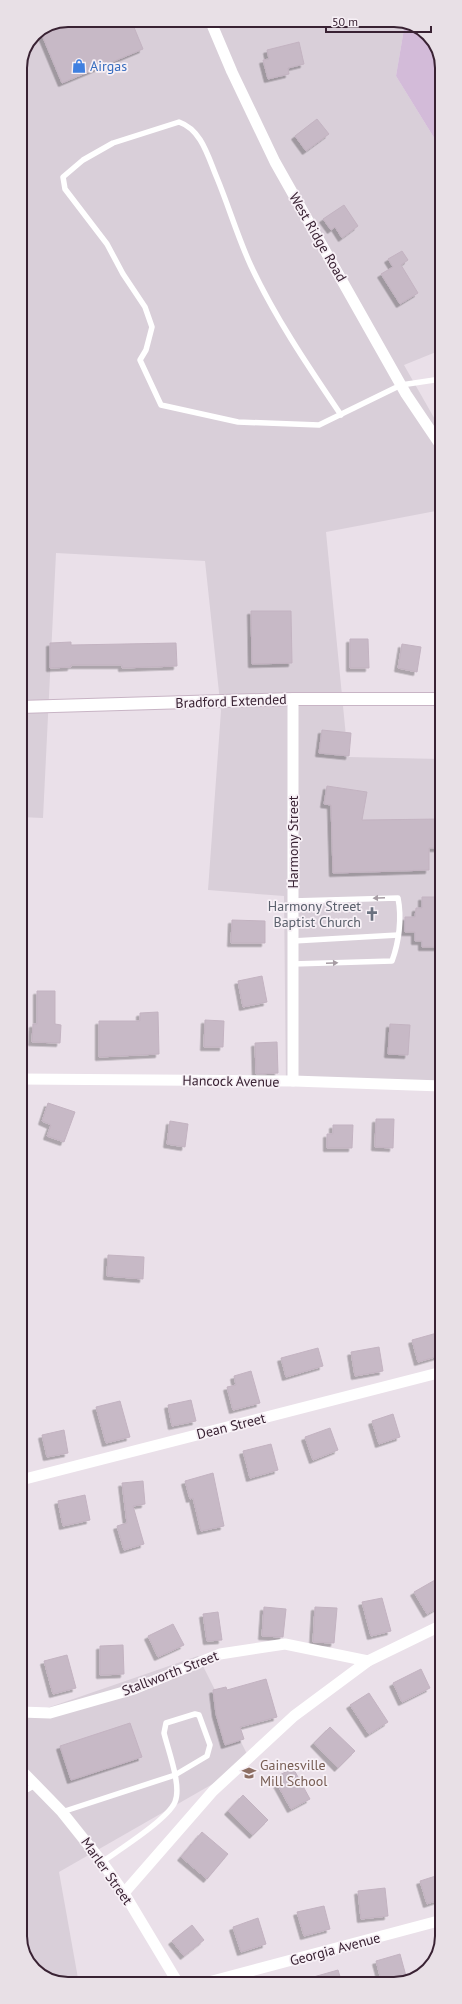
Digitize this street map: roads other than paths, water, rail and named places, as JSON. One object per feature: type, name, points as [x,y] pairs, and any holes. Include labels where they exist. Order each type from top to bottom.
[{"type":"street","name":"West Ridge Road","points":[[213,27],[232,72],[275,162],[401,385],[435,437]]},
{"type":"street","name":"Bradford Extended","points":[[27,707],[293,699],[435,699]]},
{"type":"street","name":"Harmony Street","points":[[293,699],[293,1081]]},
{"type":"street","name":"Hancock Avenue","points":[[27,1079],[293,1081],[435,1086]]},
{"type":"street","name":"Dean Street","points":[[27,1478],[435,1374]]},
{"type":"street","points":[[124,1893],[213,1791],[294,1716],[368,1662],[435,1628]]},
{"type":"street","name":"Stallworth Street","points":[[27,1712],[50,1713],[134,1689],[220,1654],[285,1644],[368,1662]]},
{"type":"street","name":"Marler Street","points":[[27,1776],[62,1812],[102,1862],[124,1893],[174,1977]]},
{"type":"street","name":"Georgia Avenue","points":[[228,1977],[435,1922]]},
{"type":"lane","points":[[341,414],[296,349],[275,314],[250,264],[200,137],[189,126],[179,122],[112,143],[83,160],[64,177],[65,189],[107,244],[122,274],[145,307],[152,327],[146,350],[140,360],[161,405],[238,422],[319,425],[401,385],[435,380]]},
{"type":"lane","points":[[293,901],[398,898],[400,908],[397,948],[392,961],[293,964]]},
{"type":"lane","points":[[293,941],[398,935]]},
{"type":"lane","points":[[62,1812],[175,1775],[208,1756],[210,1745],[199,1715],[195,1714],[166,1723],[164,1727],[164,1733],[175,1775],[176,1802],[168,1813],[102,1862]]},
{"type":"lane","points":[[27,1790],[35,1785]]},
{"type":"place","name":"Airgas","points":[[79,66]]},
{"type":"place","name":"Harmony Street Baptist Church","points":[[372,914]]},
{"type":"place","name":"Gainesville Mill School","points":[[249,1773]]}]
